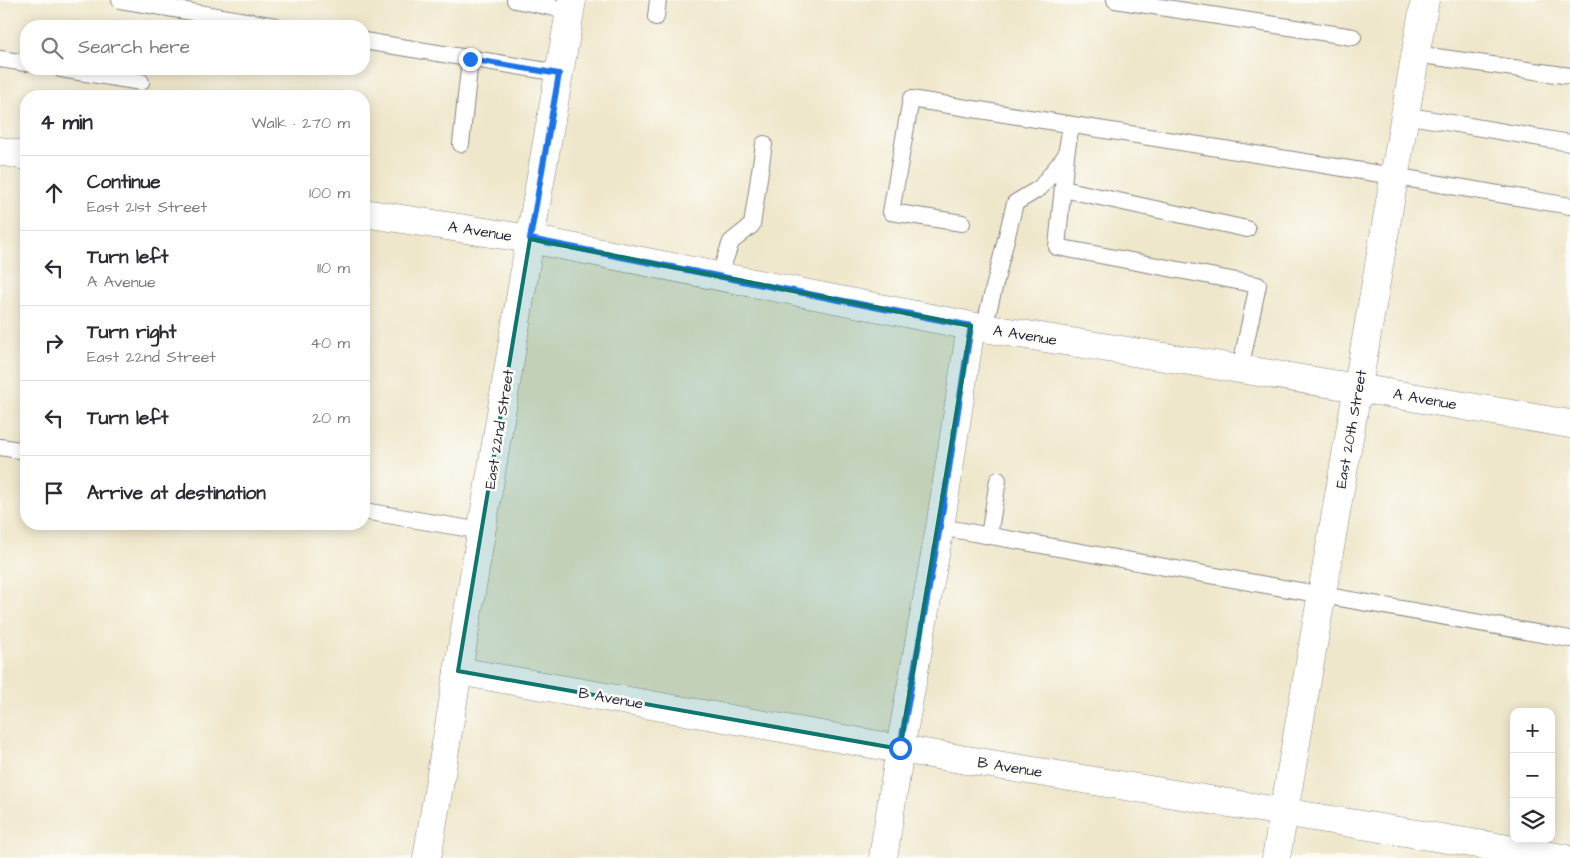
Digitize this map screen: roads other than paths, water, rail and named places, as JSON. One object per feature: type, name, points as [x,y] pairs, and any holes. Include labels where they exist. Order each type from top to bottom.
[{"type":"street","name":"East 20th Street","points":[[1276,858],[1425,0]]},
{"type":"street","name":"East 22nd Street","points":[[427,858],[530,239],[571,6]]},
{"type":"street","points":[[0,152],[20,155]]},
{"type":"street","name":"A Avenue","points":[[370,214],[530,239],[977,327],[1570,424]]},
{"type":"street","points":[[883,858],[900,748],[977,327]]},
{"type":"street","name":"B Avenue","points":[[458,671],[900,748],[1563,858]]},
{"type":"lane","points":[[120,0],[240,20]]},
{"type":"lane","points":[[515,0],[571,6]]},
{"type":"lane","points":[[656,17],[658,0]]},
{"type":"lane","points":[[1115,0],[1353,36]]},
{"type":"lane","points":[[370,42],[559,74]]},
{"type":"lane","points":[[1415,54],[1570,76]]},
{"type":"lane","points":[[0,59],[20,62]]},
{"type":"lane","points":[[461,144],[470,59]]},
{"type":"lane","points":[[98,75],[141,82]]},
{"type":"lane","points":[[962,223],[891,212],[911,99],[1570,206]]},
{"type":"lane","points":[[1404,115],[1570,143]]},
{"type":"lane","points":[[1071,125],[1066,155],[1057,247],[1258,285],[1240,369]]},
{"type":"lane","points":[[719,276],[731,242],[752,225],[764,144]]},
{"type":"lane","points":[[977,327],[1015,203],[1040,188],[1066,155]]},
{"type":"lane","points":[[1064,189],[1247,229]]},
{"type":"lane","points":[[0,447],[20,450]]},
{"type":"lane","points":[[989,536],[998,480]]},
{"type":"lane","points":[[370,512],[482,531]]},
{"type":"lane","points":[[940,527],[1570,638]]}]
